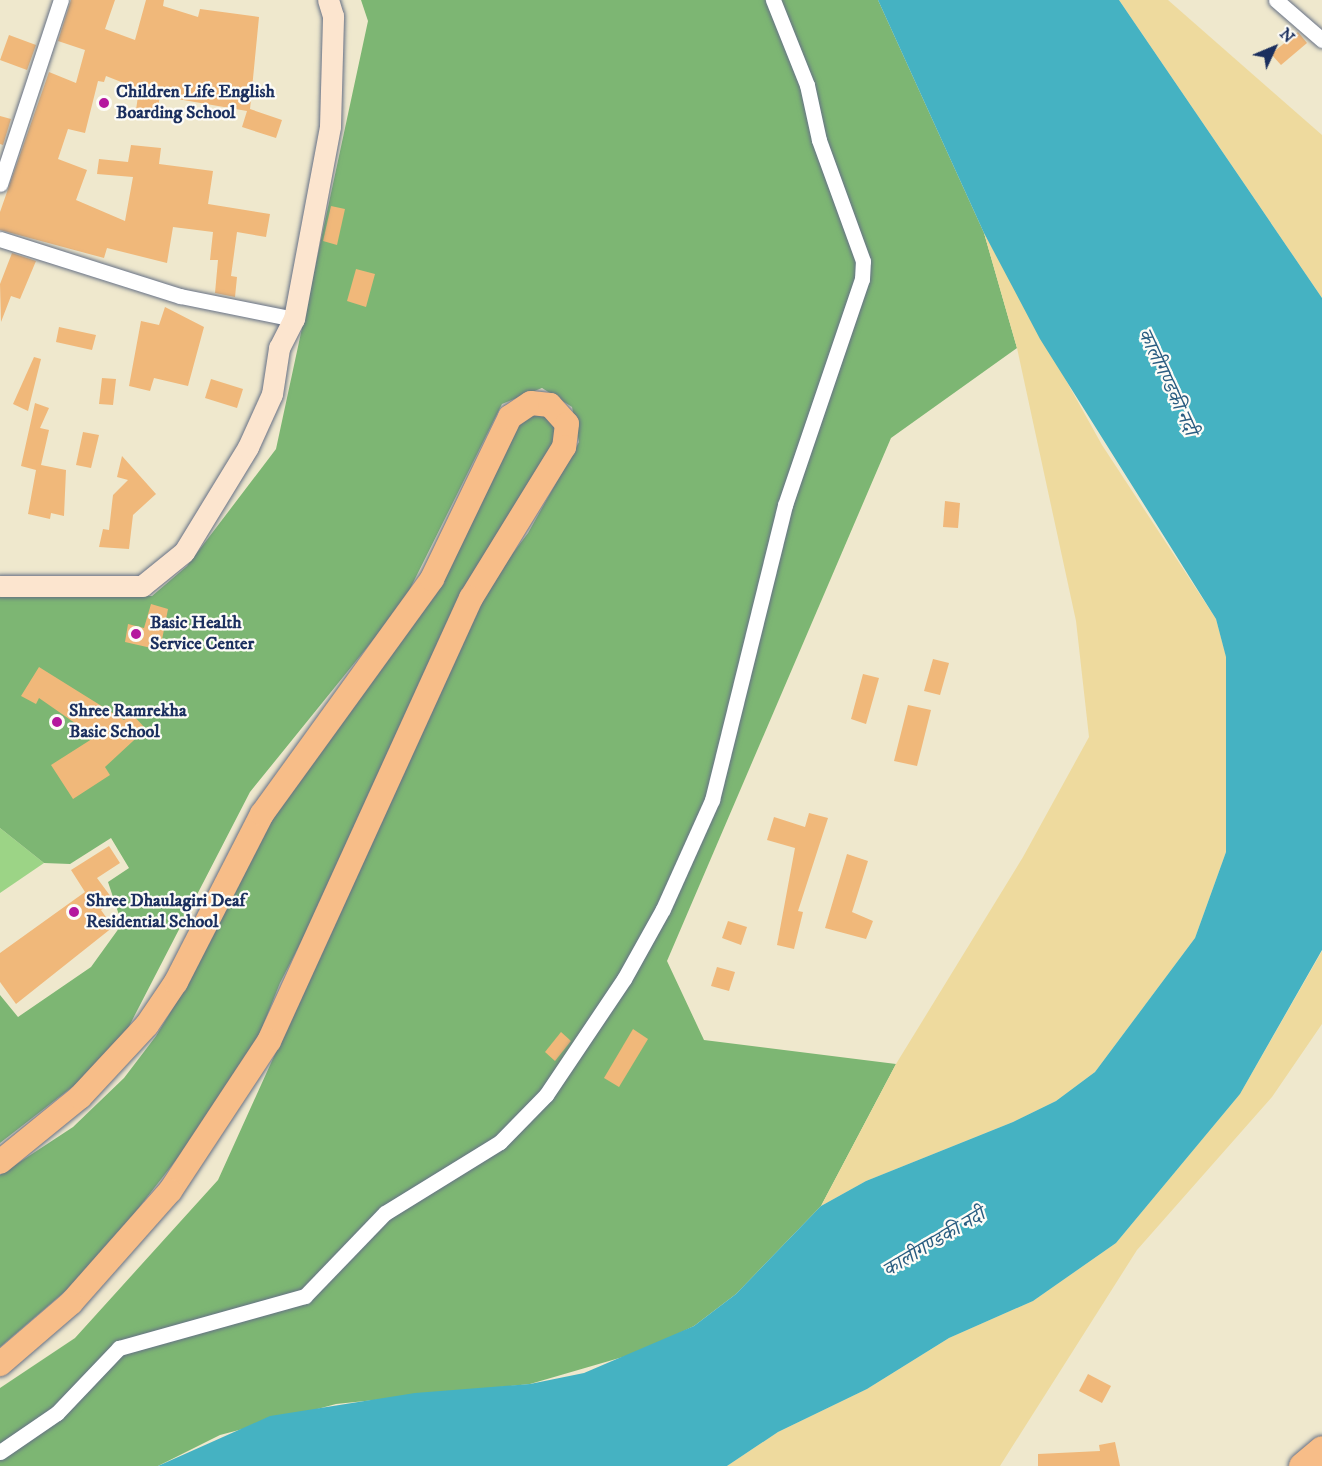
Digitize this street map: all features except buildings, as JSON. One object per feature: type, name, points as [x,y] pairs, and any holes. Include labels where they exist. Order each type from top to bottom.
[{"type":"highway","points":[[1302,1466],[1322,1449]]},
{"type":"main road","points":[[0,586],[142,586],[184,552],[260,425],[272,394],[279,348],[294,319],[330,126],[333,16],[328,0]]},
{"type":"main road","points":[[0,1162],[80,1097],[147,1025],[176,982],[262,814],[432,579],[501,431],[520,408],[550,405],[567,424],[564,447],[471,598],[269,1041],[170,1191],[71,1303],[0,1364]]},
{"type":"street","points":[[0,184],[62,0]]},
{"type":"street","points":[[0,1452],[57,1413],[119,1348],[305,1296],[385,1213],[500,1142],[546,1095],[624,979],[663,909],[712,800],[784,505],[862,279],[863,261],[819,140],[807,85],[773,0]]},
{"type":"street","points":[[1276,0],[1322,40]]},
{"type":"street","points":[[0,239],[180,297],[294,319]]},
{"type":"green space","points":[[361,0],[878,0],[984,233],[1017,348],[891,438],[667,961],[704,1040],[896,1064],[821,1206],[736,1294],[694,1326],[640,1352],[530,1384],[336,1404],[220,1435],[158,1466],[0,1466],[0,1388],[75,1338],[218,1180],[484,592],[528,533],[579,442],[572,407],[542,388],[502,404],[403,603],[250,792],[123,1038],[85,1077],[0,1143],[0,995],[18,1017],[91,967],[122,924],[108,882],[129,868],[111,838],[70,864],[44,863],[0,828],[0,597],[152,596],[187,566],[276,449],[368,21]]},
{"type":"green space","points":[[525,414],[552,414],[559,441],[280,983],[244,1073],[91,1269],[0,1347],[0,1175],[73,1127],[124,1078],[156,1036],[190,980],[252,853]]},
{"type":"green space","points":[[0,828],[44,863],[0,893]]},
{"type":"sand","points":[[1119,0],[1168,0],[1322,135],[1322,298]]},
{"type":"sand","points":[[984,233],[1102,445],[1216,619],[1226,656],[1226,852],[1195,938],[1095,1072],[1056,1101],[1013,1122],[866,1181],[821,1206],[896,1064],[1023,857],[1089,737],[1076,621],[1017,348]]},
{"type":"sand","points":[[1322,951],[1322,1024],[1272,1097],[1137,1250],[1000,1466],[727,1466],[778,1432],[867,1389],[949,1338],[1033,1301],[1116,1243],[1240,1094]]},
{"type":"water","name":"कालीगण्डकी नदी","points":[[878,0],[1119,0],[1322,298],[1322,950],[1240,1094],[1116,1243],[1033,1301],[949,1338],[867,1389],[778,1432],[727,1466],[158,1466],[270,1416],[415,1393],[530,1384],[584,1373],[694,1326],[736,1294],[821,1206],[866,1181],[1013,1122],[1056,1101],[1095,1072],[1195,938],[1226,852],[1226,657],[1216,619],[1040,339],[984,233]]},
{"type":"place","name":"Children Life English Boarding School","points":[[104,103]]},
{"type":"place","name":"Basic Health Service Center","points":[[136,634]]},
{"type":"place","name":"Shree Ramrekha Basic School","points":[[57,722]]},
{"type":"place","name":"Shree Dhaulagiri Deaf Residential School","points":[[74,912]]}]
